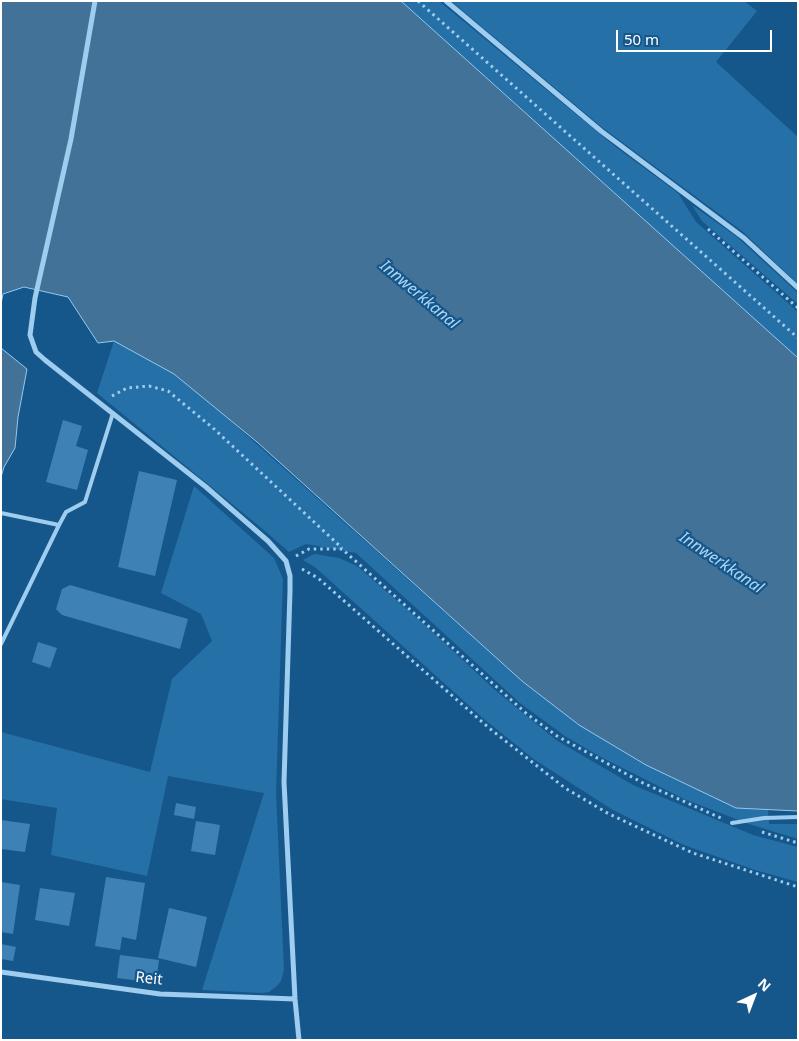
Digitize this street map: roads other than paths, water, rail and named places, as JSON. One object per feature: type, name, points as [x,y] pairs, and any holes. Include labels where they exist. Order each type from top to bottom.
[{"type":"street","points":[[95,1],[71,139],[35,298],[30,335],[36,352],[206,487],[268,541],[286,561],[290,591],[284,782],[295,999],[299,1040]]},
{"type":"street","points":[[446,1],[601,131],[744,238],[798,288]]},
{"type":"street","name":"Reit","points":[[1,972],[160,994],[295,999]]},
{"type":"lane","points":[[1,644],[66,512],[84,502],[113,413]]},
{"type":"lane","points":[[1,514],[59,524]]},
{"type":"lane","points":[[732,823],[764,818],[798,818]]},
{"type":"water","name":"Innwerkkanal","points":[[1,1],[401,1],[798,358],[798,811],[736,808],[646,765],[579,725],[522,681],[257,442],[174,374],[114,341],[98,343],[68,297],[24,287],[3,294],[1,304]]},
{"type":"water","points":[[1,348],[27,369],[18,417],[15,448],[4,467],[1,477]]}]
